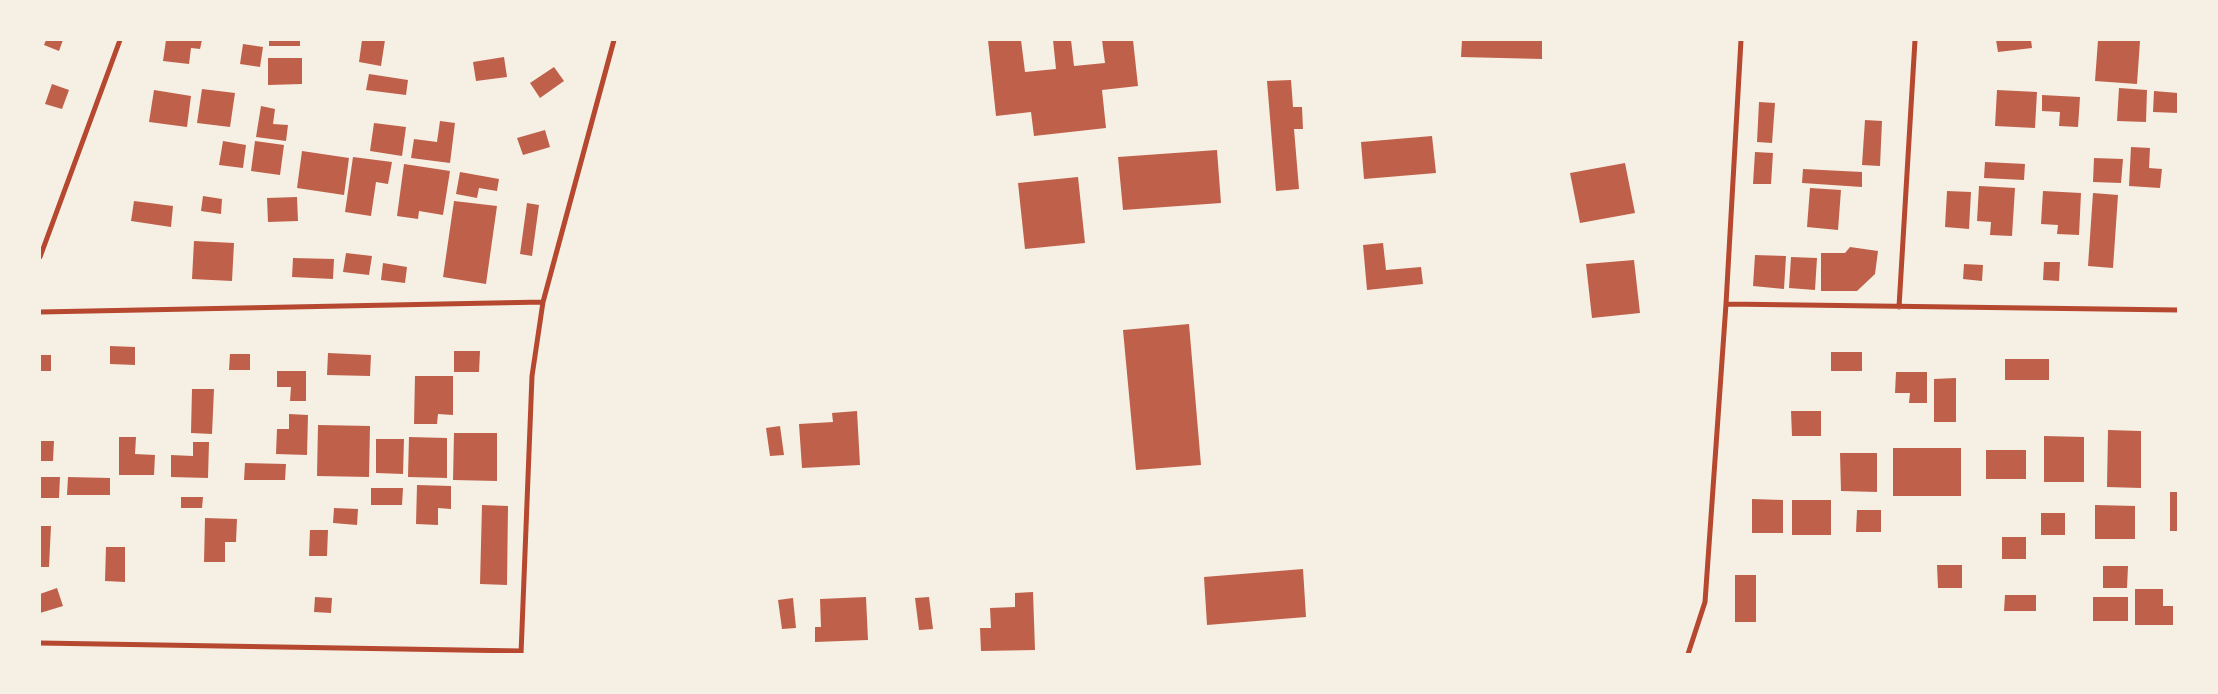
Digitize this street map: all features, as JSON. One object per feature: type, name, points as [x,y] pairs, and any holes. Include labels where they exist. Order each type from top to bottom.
[{"type":"street","points":[[40,257],[120,40]]},
{"type":"street","points":[[40,643],[521,653],[532,376],[543,302],[612,40]]},
{"type":"street","points":[[1688,654],[1705,602],[1726,304],[1741,40]]},
{"type":"street","points":[[1899,307],[1915,40]]},
{"type":"street","points":[[40,312],[543,302]]},
{"type":"street","points":[[1726,304],[2178,310]]},
{"type":"building","points":[[46,40],[63,40],[59,51],[44,45]]},
{"type":"building","points":[[166,40],[202,40],[200,49],[191,48],[189,64],[163,61]]},
{"type":"building","points":[[269,40],[300,40],[300,46],[269,46]]},
{"type":"building","points":[[362,40],[385,40],[381,66],[359,62]]},
{"type":"building","points":[[988,40],[1021,40],[1025,72],[1056,69],[1053,40],[1071,40],[1074,66],[1105,63],[1102,40],[1133,40],[1138,86],[1102,90],[1106,128],[1034,136],[1031,112],[996,116]]},
{"type":"building","points":[[1462,40],[1542,40],[1542,59],[1461,57]]},
{"type":"building","points":[[1996,40],[2031,40],[2032,48],[1998,52]]},
{"type":"building","points":[[2098,40],[2140,41],[2137,84],[2095,81]]},
{"type":"building","points":[[243,44],[263,47],[260,67],[240,64]]},
{"type":"building","points":[[504,57],[507,77],[476,81],[473,62]]},
{"type":"building","points":[[268,58],[302,58],[302,84],[268,85]]},
{"type":"building","points":[[554,67],[564,81],[540,98],[530,83]]},
{"type":"building","points":[[369,74],[408,80],[406,95],[366,90]]},
{"type":"building","points":[[1291,80],[1293,107],[1302,107],[1303,129],[1294,129],[1299,189],[1276,191],[1267,81]]},
{"type":"building","points":[[52,84],[69,90],[62,109],[45,104]]},
{"type":"building","points":[[2119,88],[2147,90],[2146,122],[2117,121]]},
{"type":"building","points":[[202,89],[235,93],[230,127],[197,123]]},
{"type":"building","points":[[154,90],[191,96],[187,127],[149,122]]},
{"type":"building","points":[[1997,90],[2037,92],[2035,128],[1995,126]]},
{"type":"building","points":[[2154,91],[2178,93],[2178,113],[2153,112]]},
{"type":"building","points":[[2042,95],[2080,97],[2078,127],[2059,126],[2060,112],[2042,111]]},
{"type":"building","points":[[1759,102],[1775,103],[1772,143],[1757,142]]},
{"type":"building","points":[[261,106],[275,109],[273,124],[288,125],[286,141],[256,137]]},
{"type":"building","points":[[1865,120],[1882,121],[1880,166],[1862,165]]},
{"type":"building","points":[[440,121],[455,123],[450,163],[411,158],[414,139],[437,142]]},
{"type":"building","points":[[374,123],[406,127],[402,156],[370,151]]},
{"type":"building","points":[[545,130],[550,147],[523,155],[517,138]]},
{"type":"building","points":[[1432,136],[1436,173],[1364,179],[1361,142]]},
{"type":"building","points":[[223,141],[246,145],[243,168],[219,165]]},
{"type":"building","points":[[255,141],[284,145],[280,175],[251,171]]},
{"type":"building","points":[[2131,147],[2150,148],[2149,168],[2162,169],[2160,188],[2129,186]]},
{"type":"building","points":[[1217,150],[1221,203],[1123,210],[1118,157]]},
{"type":"building","points":[[302,151],[349,158],[344,195],[297,188]]},
{"type":"building","points":[[1755,152],[1773,153],[1771,184],[1753,184]]},
{"type":"building","points":[[353,157],[392,162],[388,184],[376,182],[371,216],[345,212]]},
{"type":"building","points":[[2094,158],[2123,159],[2121,183],[2093,182]]},
{"type":"building","points":[[1985,162],[2025,164],[2024,180],[1984,178]]},
{"type":"building","points":[[1625,163],[1635,213],[1580,223],[1570,173]]},
{"type":"building","points":[[404,164],[450,171],[443,215],[419,211],[418,219],[397,216]]},
{"type":"building","points":[[1803,169],[1862,172],[1862,187],[1802,183]]},
{"type":"building","points":[[460,172],[499,179],[497,191],[479,188],[477,198],[456,194]]},
{"type":"building","points":[[1078,177],[1085,243],[1025,249],[1018,183]]},
{"type":"building","points":[[1979,186],[2015,188],[2012,236],[1990,235],[1991,222],[1977,221]]},
{"type":"building","points":[[1810,188],[1841,190],[1838,230],[1807,227]]},
{"type":"building","points":[[1947,191],[1971,192],[1969,229],[1945,227]]},
{"type":"building","points":[[2043,191],[2081,193],[2079,235],[2057,234],[2058,225],[2041,224]]},
{"type":"building","points":[[2093,193],[2118,195],[2113,268],[2088,266]]},
{"type":"building","points":[[203,196],[222,199],[221,214],[201,211]]},
{"type":"building","points":[[297,197],[298,221],[268,222],[267,198]]},
{"type":"building","points":[[134,201],[173,206],[171,227],[131,221]]},
{"type":"building","points":[[454,201],[497,206],[486,284],[443,277]]},
{"type":"building","points":[[527,203],[539,205],[532,256],[520,254]]},
{"type":"building","points":[[194,241],[234,243],[232,281],[192,279]]},
{"type":"building","points":[[1383,243],[1386,270],[1421,267],[1423,284],[1367,290],[1363,245]]},
{"type":"building","points":[[1850,247],[1878,251],[1875,274],[1857,291],[1821,291],[1821,253],[1845,253]]},
{"type":"building","points":[[346,253],[372,256],[369,275],[343,272]]},
{"type":"building","points":[[1755,255],[1786,256],[1784,289],[1753,286]]},
{"type":"building","points":[[1791,257],[1817,258],[1815,290],[1789,288]]},
{"type":"building","points":[[293,258],[334,259],[333,279],[292,277]]},
{"type":"building","points":[[1634,260],[1640,313],[1592,318],[1586,264]]},
{"type":"building","points":[[2044,262],[2060,262],[2059,281],[2043,280]]},
{"type":"building","points":[[383,263],[407,267],[405,283],[381,280]]},
{"type":"building","points":[[1964,264],[1983,265],[1982,281],[1963,279]]},
{"type":"building","points":[[1189,324],[1201,465],[1136,470],[1123,330]]},
{"type":"building","points":[[110,346],[135,347],[135,365],[110,364]]},
{"type":"building","points":[[454,351],[480,351],[479,372],[454,372]]},
{"type":"building","points":[[1831,352],[1862,352],[1862,371],[1831,371]]},
{"type":"building","points":[[328,353],[371,355],[370,376],[327,375]]},
{"type":"building","points":[[230,354],[250,354],[250,370],[229,370]]},
{"type":"building","points":[[40,355],[51,355],[51,371],[40,371]]},
{"type":"building","points":[[2005,359],[2049,359],[2049,380],[2005,380]]},
{"type":"building","points":[[277,371],[306,371],[306,401],[290,401],[291,387],[277,387]]},
{"type":"building","points":[[1896,372],[1927,372],[1927,403],[1909,403],[1910,393],[1895,393]]},
{"type":"building","points":[[415,376],[453,376],[453,415],[438,414],[437,424],[414,424]]},
{"type":"building","points":[[1956,378],[1956,422],[1934,422],[1934,379]]},
{"type":"building","points":[[192,389],[214,389],[212,434],[191,433]]},
{"type":"building","points":[[857,411],[860,465],[802,468],[799,424],[833,422],[832,413]]},
{"type":"building","points":[[1791,411],[1821,411],[1821,436],[1792,436]]},
{"type":"building","points":[[289,414],[308,415],[307,455],[276,454],[277,429],[289,429]]},
{"type":"building","points":[[318,425],[370,426],[369,477],[317,476]]},
{"type":"building","points":[[780,426],[784,455],[770,456],[766,428]]},
{"type":"building","points":[[2108,430],[2141,431],[2141,488],[2107,487]]},
{"type":"building","points":[[454,433],[497,433],[497,481],[453,480]]},
{"type":"building","points":[[2044,436],[2084,437],[2084,482],[2044,482]]},
{"type":"building","points":[[119,437],[136,437],[135,454],[155,455],[154,475],[119,475]]},
{"type":"building","points":[[409,437],[447,438],[447,478],[408,477]]},
{"type":"building","points":[[376,439],[404,439],[403,474],[376,473]]},
{"type":"building","points":[[40,441],[54,441],[53,461],[40,461]]},
{"type":"building","points":[[193,442],[209,442],[208,478],[171,477],[171,455],[193,456]]},
{"type":"building","points":[[1893,448],[1961,448],[1961,496],[1893,496]]},
{"type":"building","points":[[1986,450],[2026,450],[2026,479],[1986,479]]},
{"type":"building","points":[[1840,453],[1877,453],[1877,492],[1841,491]]},
{"type":"building","points":[[245,463],[286,464],[285,480],[244,480]]},
{"type":"building","points":[[40,477],[60,477],[59,498],[40,498]]},
{"type":"building","points":[[68,477],[110,478],[110,495],[67,495]]},
{"type":"building","points":[[417,485],[451,486],[451,509],[438,508],[438,525],[416,524]]},
{"type":"building","points":[[371,488],[403,488],[402,505],[371,505]]},
{"type":"building","points":[[2170,492],[2178,492],[2178,531],[2170,531]]},
{"type":"building","points":[[181,497],[203,497],[202,508],[181,508]]},
{"type":"building","points":[[1752,499],[1783,500],[1783,533],[1752,533]]},
{"type":"building","points":[[1792,500],[1831,500],[1831,535],[1792,535]]},
{"type":"building","points":[[482,505],[508,506],[507,585],[480,584]]},
{"type":"building","points":[[2095,505],[2135,506],[2135,539],[2095,539]]},
{"type":"building","points":[[334,508],[358,509],[357,525],[333,523]]},
{"type":"building","points":[[1857,510],[1881,510],[1881,532],[1856,532]]},
{"type":"building","points":[[2041,513],[2065,513],[2065,535],[2041,535]]},
{"type":"building","points":[[205,518],[237,519],[236,542],[225,542],[225,562],[204,562]]},
{"type":"building","points":[[40,526],[51,526],[49,567],[40,567]]},
{"type":"building","points":[[310,530],[328,530],[327,556],[309,556]]},
{"type":"building","points":[[2002,537],[2026,537],[2026,559],[2002,559]]},
{"type":"building","points":[[106,547],[125,547],[125,582],[105,581]]},
{"type":"building","points":[[1937,565],[1962,565],[1962,588],[1938,588]]},
{"type":"building","points":[[2103,566],[2128,566],[2127,588],[2103,588]]},
{"type":"building","points":[[1303,569],[1306,617],[1207,625],[1204,577]]},
{"type":"building","points":[[1735,575],[1756,575],[1756,622],[1735,622]]},
{"type":"building","points":[[57,588],[63,606],[40,613],[40,594]]},
{"type":"building","points":[[2135,589],[2163,589],[2163,606],[2173,606],[2173,625],[2135,625]]},
{"type":"building","points":[[1033,592],[1035,650],[981,651],[980,628],[991,628],[990,608],[1015,607],[1015,593]]},
{"type":"building","points":[[2005,595],[2036,595],[2036,611],[2004,611]]},
{"type":"building","points":[[315,597],[332,598],[331,613],[314,612]]},
{"type":"building","points":[[866,597],[868,640],[815,642],[815,627],[821,627],[820,599]]},
{"type":"building","points":[[929,597],[933,629],[919,630],[915,598]]},
{"type":"building","points":[[2093,597],[2128,597],[2128,621],[2093,621]]},
{"type":"building","points":[[793,598],[796,628],[782,629],[778,600]]}]
